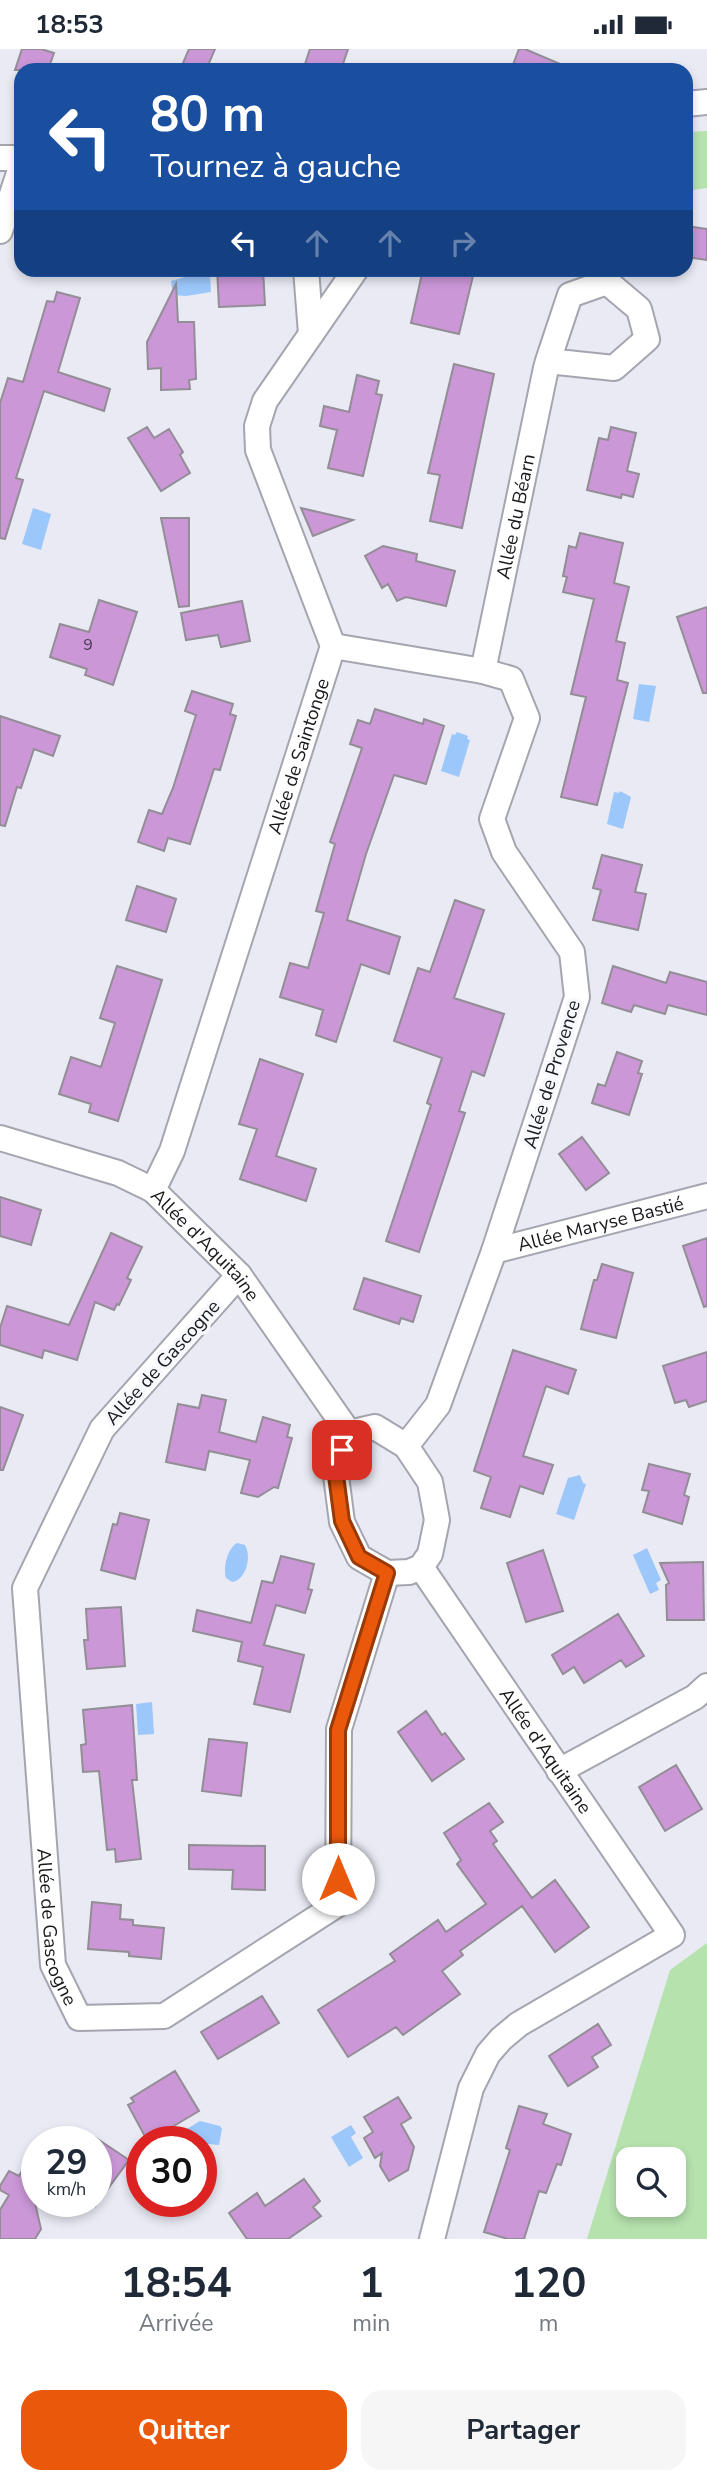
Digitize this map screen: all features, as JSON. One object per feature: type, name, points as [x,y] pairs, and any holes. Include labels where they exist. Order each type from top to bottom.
[{"type":"street","points":[[0,231],[14,188]]},
{"type":"street","points":[[307,277],[311,334]]},
{"type":"street","points":[[333,646],[258,450],[257,426],[265,401],[350,277]]},
{"type":"street","name":"Allée du Béarn","points":[[482,671],[548,361]]},
{"type":"street","name":"Allée de Provence","points":[[333,646],[482,671],[511,679],[527,718],[492,819],[504,852],[572,951],[577,997],[494,1251],[438,1405],[406,1446]]},
{"type":"street","name":"Allée de Saintonge","points":[[153,1190],[172,1151],[333,646]]},
{"type":"street","name":"Allée d'Aquitaine","points":[[0,1138],[117,1173],[153,1190],[239,1275],[349,1433]]},
{"type":"street","name":"Allée Maryse Bastié","points":[[494,1251],[707,1196]]},
{"type":"street","name":"Allée de Gascogne","points":[[239,1275],[102,1429],[25,1588],[53,1965],[79,2018],[164,2016],[338,1904],[338,1730],[387,1573]]},
{"type":"street","points":[[375,1427],[406,1446],[430,1482],[437,1520],[429,1554],[421,1567],[409,1572],[387,1573],[359,1557],[342,1521],[335,1468],[349,1433],[375,1427]]},
{"type":"street","name":"Allée d'Aquitaine","points":[[421,1567],[672,1935],[519,2025],[500,2039],[488,2054],[466,2103],[432,2239]]},
{"type":"street","points":[[559,1771],[695,1697],[707,1686]]},
{"type":"green space","points":[[707,131],[707,188],[693,190],[693,132]]},
{"type":"green space","points":[[707,1943],[707,2239],[587,2239],[670,1970]]},
{"type":"water","points":[[185,277],[210,277],[211,292],[173,295],[171,281]]},
{"type":"water","points":[[33,508],[51,514],[41,550],[22,544]]},
{"type":"water","points":[[639,684],[656,686],[649,722],[633,719]]},
{"type":"water","points":[[457,732],[468,736],[467,739],[470,740],[459,777],[441,771],[452,734]]},
{"type":"water","points":[[620,791],[631,797],[623,829],[607,824],[614,792]]},
{"type":"water","points":[[580,1475],[586,1484],[574,1520],[556,1514],[568,1478]]},
{"type":"water","points":[[237,1543],[245,1545],[248,1561],[241,1577],[232,1582],[226,1578],[226,1564],[228,1554]]},
{"type":"water","points":[[647,1548],[661,1580],[656,1583],[659,1590],[650,1594],[633,1555]]},
{"type":"water","points":[[152,1702],[154,1734],[138,1735],[136,1704]]},
{"type":"water","points":[[200,2121],[220,2126],[222,2129],[219,2145],[217,2126],[192,2126]]},
{"type":"water","points":[[351,2125],[356,2133],[351,2137],[363,2158],[349,2167],[331,2137]]},
{"type":"building","points":[[22,49],[41,49],[54,53],[50,63],[17,63]]},
{"type":"building","points":[[189,49],[215,49],[209,63],[183,63]]},
{"type":"building","points":[[310,49],[348,49],[343,63],[305,63]]},
{"type":"building","points":[[519,49],[525,49],[558,63],[514,63]]},
{"type":"building","points":[[693,227],[707,229],[707,260],[693,258]]},
{"type":"building","points":[[217,277],[263,277],[265,305],[219,307]]},
{"type":"building","points":[[421,277],[473,277],[459,334],[411,323]]},
{"type":"building","points":[[176,284],[178,322],[194,322],[196,379],[189,380],[190,389],[161,390],[161,368],[148,369],[147,342]]},
{"type":"building","points":[[57,292],[80,298],[58,372],[110,389],[104,411],[44,391],[16,478],[23,480],[5,539],[0,538],[0,403],[8,378],[23,382],[47,301],[54,302]]},
{"type":"building","points":[[454,364],[494,374],[462,528],[430,521],[440,475],[428,473]]},
{"type":"building","points":[[357,375],[379,381],[376,394],[382,395],[363,476],[328,468],[337,430],[320,426],[324,406],[349,412]]},
{"type":"building","points":[[147,427],[154,438],[169,429],[183,452],[180,455],[190,473],[161,491],[128,438]]},
{"type":"building","points":[[611,427],[636,433],[627,471],[639,474],[633,497],[622,494],[621,498],[587,490],[599,438],[608,440]]},
{"type":"building","points":[[301,508],[353,520],[313,536]]},
{"type":"building","points":[[161,518],[189,518],[189,606],[179,607]]},
{"type":"building","points":[[580,533],[623,543],[614,583],[629,587],[616,641],[625,643],[617,680],[628,683],[597,805],[561,797],[586,697],[571,694],[594,599],[563,592],[569,546],[576,548]]},
{"type":"building","points":[[383,546],[417,554],[416,561],[455,571],[446,606],[406,597],[397,601],[388,584],[382,588],[365,556]]},
{"type":"building","points":[[99,600],[137,612],[113,685],[85,675],[87,669],[50,657],[60,624],[89,632]]},
{"type":"building","points":[[242,601],[250,641],[221,647],[218,635],[186,640],[181,613]]},
{"type":"building","points":[[707,607],[707,693],[703,693],[677,617]]},
{"type":"building","points":[[192,691],[233,704],[230,714],[236,716],[220,770],[214,769],[190,844],[168,838],[164,851],[138,842],[149,810],[162,814],[173,788],[196,715],[185,711]]},
{"type":"building","points":[[375,709],[423,724],[424,719],[444,726],[426,784],[394,775],[366,854],[347,920],[400,937],[389,974],[361,964],[336,1042],[316,1035],[323,1010],[280,997],[290,963],[308,968],[324,913],[316,911],[335,844],[330,842],[362,748],[350,744],[358,720],[370,724]]},
{"type":"building","points":[[0,716],[60,736],[53,756],[34,749],[21,788],[17,787],[5,826],[0,825]]},
{"type":"building","points":[[602,855],[642,865],[635,892],[646,894],[638,930],[593,920],[601,890],[593,888]]},
{"type":"building","points":[[137,886],[176,899],[166,932],[126,920]]},
{"type":"building","points":[[455,900],[484,910],[454,998],[504,1014],[484,1076],[472,1071],[459,1111],[465,1113],[419,1252],[386,1241],[431,1105],[427,1103],[442,1058],[394,1041],[418,968],[430,972]]},
{"type":"building","points":[[117,966],[162,980],[118,1121],[89,1112],[91,1104],[59,1094],[71,1057],[101,1067],[115,1023],[100,1018]]},
{"type":"building","points":[[613,966],[666,983],[670,972],[707,982],[707,1015],[668,1005],[665,1014],[634,1005],[631,1012],[602,1003]]},
{"type":"building","points":[[617,1052],[642,1061],[638,1073],[642,1074],[629,1115],[592,1103],[598,1084],[605,1086]]},
{"type":"building","points":[[260,1059],[303,1074],[276,1156],[316,1169],[306,1201],[240,1179],[257,1129],[239,1124]]},
{"type":"building","points":[[582,1137],[609,1173],[586,1190],[559,1154]]},
{"type":"building","points":[[0,1197],[41,1210],[31,1245],[0,1236]]},
{"type":"building","points":[[111,1233],[142,1247],[127,1278],[131,1280],[119,1305],[117,1304],[114,1310],[95,1302],[77,1360],[44,1350],[42,1358],[0,1345],[0,1328],[7,1306],[69,1325]]},
{"type":"building","points":[[707,1238],[707,1306],[704,1307],[683,1246]]},
{"type":"building","points":[[602,1264],[633,1273],[616,1338],[581,1329],[594,1280],[597,1280]]},
{"type":"building","points":[[364,1278],[421,1296],[413,1322],[401,1318],[399,1324],[354,1309]]},
{"type":"building","points":[[513,1350],[576,1370],[568,1394],[546,1386],[523,1456],[553,1465],[543,1494],[520,1486],[510,1517],[481,1508],[491,1477],[474,1471]]},
{"type":"building","points":[[707,1352],[707,1401],[689,1407],[686,1400],[675,1403],[663,1366]]},
{"type":"building","points":[[202,1395],[226,1400],[219,1432],[256,1442],[263,1417],[290,1425],[287,1437],[292,1438],[278,1488],[274,1487],[258,1497],[241,1493],[250,1460],[209,1451],[205,1470],[166,1462],[178,1404],[199,1408]]},
{"type":"building","points":[[0,1407],[23,1415],[3,1470],[0,1470]]},
{"type":"building","points":[[649,1464],[690,1474],[684,1495],[689,1497],[682,1524],[643,1512],[649,1491],[642,1490]]},
{"type":"building","points":[[120,1513],[149,1520],[135,1579],[101,1570],[113,1524],[117,1525]]},
{"type":"building","points":[[543,1550],[563,1611],[526,1622],[507,1563]]},
{"type":"building","points":[[281,1556],[314,1564],[308,1589],[312,1590],[305,1613],[276,1605],[264,1645],[304,1655],[290,1712],[254,1704],[263,1667],[238,1661],[242,1642],[193,1631],[197,1610],[251,1623],[262,1581],[273,1583]]},
{"type":"building","points":[[703,1562],[704,1620],[667,1620],[666,1585],[669,1583],[660,1563]]},
{"type":"building","points":[[121,1607],[125,1666],[87,1669],[84,1640],[88,1640],[86,1609]]},
{"type":"building","points":[[618,1614],[644,1656],[626,1667],[621,1660],[584,1683],[574,1667],[563,1674],[552,1655]]},
{"type":"building","points":[[132,1705],[137,1780],[132,1780],[141,1859],[116,1862],[115,1849],[107,1850],[99,1771],[83,1772],[81,1745],[86,1744],[83,1710]]},
{"type":"building","points":[[426,1711],[442,1735],[445,1733],[464,1759],[432,1781],[398,1732]]},
{"type":"building","points":[[209,1739],[247,1743],[241,1796],[202,1791]]},
{"type":"building","points":[[676,1765],[702,1809],[665,1831],[639,1787]]},
{"type":"building","points":[[489,1803],[503,1822],[490,1831],[497,1841],[493,1844],[532,1898],[555,1880],[589,1927],[555,1952],[522,1906],[460,1951],[463,1955],[442,1971],[460,1994],[403,2035],[396,2027],[348,2057],[318,2010],[395,1961],[390,1954],[438,1920],[446,1932],[486,1904],[457,1864],[461,1860],[444,1833]]},
{"type":"building","points":[[189,1845],[265,1846],[265,1890],[232,1889],[233,1870],[189,1869]]},
{"type":"building","points":[[92,1902],[121,1905],[120,1919],[133,1920],[133,1925],[164,1928],[161,1959],[129,1956],[129,1952],[88,1949]]},
{"type":"building","points":[[262,1996],[279,2023],[218,2059],[201,2032]]},
{"type":"building","points":[[598,2024],[611,2045],[592,2057],[598,2067],[568,2086],[549,2056]]},
{"type":"building","points":[[175,2071],[199,2111],[174,2126],[139,2126],[128,2105],[134,2102],[131,2098]]},
{"type":"building","points":[[398,2097],[411,2118],[401,2124],[414,2147],[408,2170],[389,2181],[380,2166],[382,2153],[375,2158],[364,2138],[373,2132],[364,2117]]},
{"type":"building","points":[[519,2106],[547,2114],[543,2124],[571,2134],[561,2165],[557,2164],[546,2193],[539,2191],[524,2239],[508,2239],[484,2232],[510,2150],[506,2148]]},
{"type":"building","points":[[112,2149],[126,2158],[126,2164],[112,2183]]},
{"type":"building","points":[[9,2171],[19,2176],[21,2173],[21,2217],[38,2217],[41,2229],[35,2239],[0,2239],[0,2210],[9,2195],[0,2190],[0,2186]]},
{"type":"building","points":[[304,2179],[320,2201],[313,2207],[321,2216],[288,2239],[247,2239],[229,2213],[257,2193],[265,2206]]},
{"type":"route","points":[[338,1879],[338,1730],[387,1573],[359,1557],[342,1521],[335,1468],[342,1450]]}]
